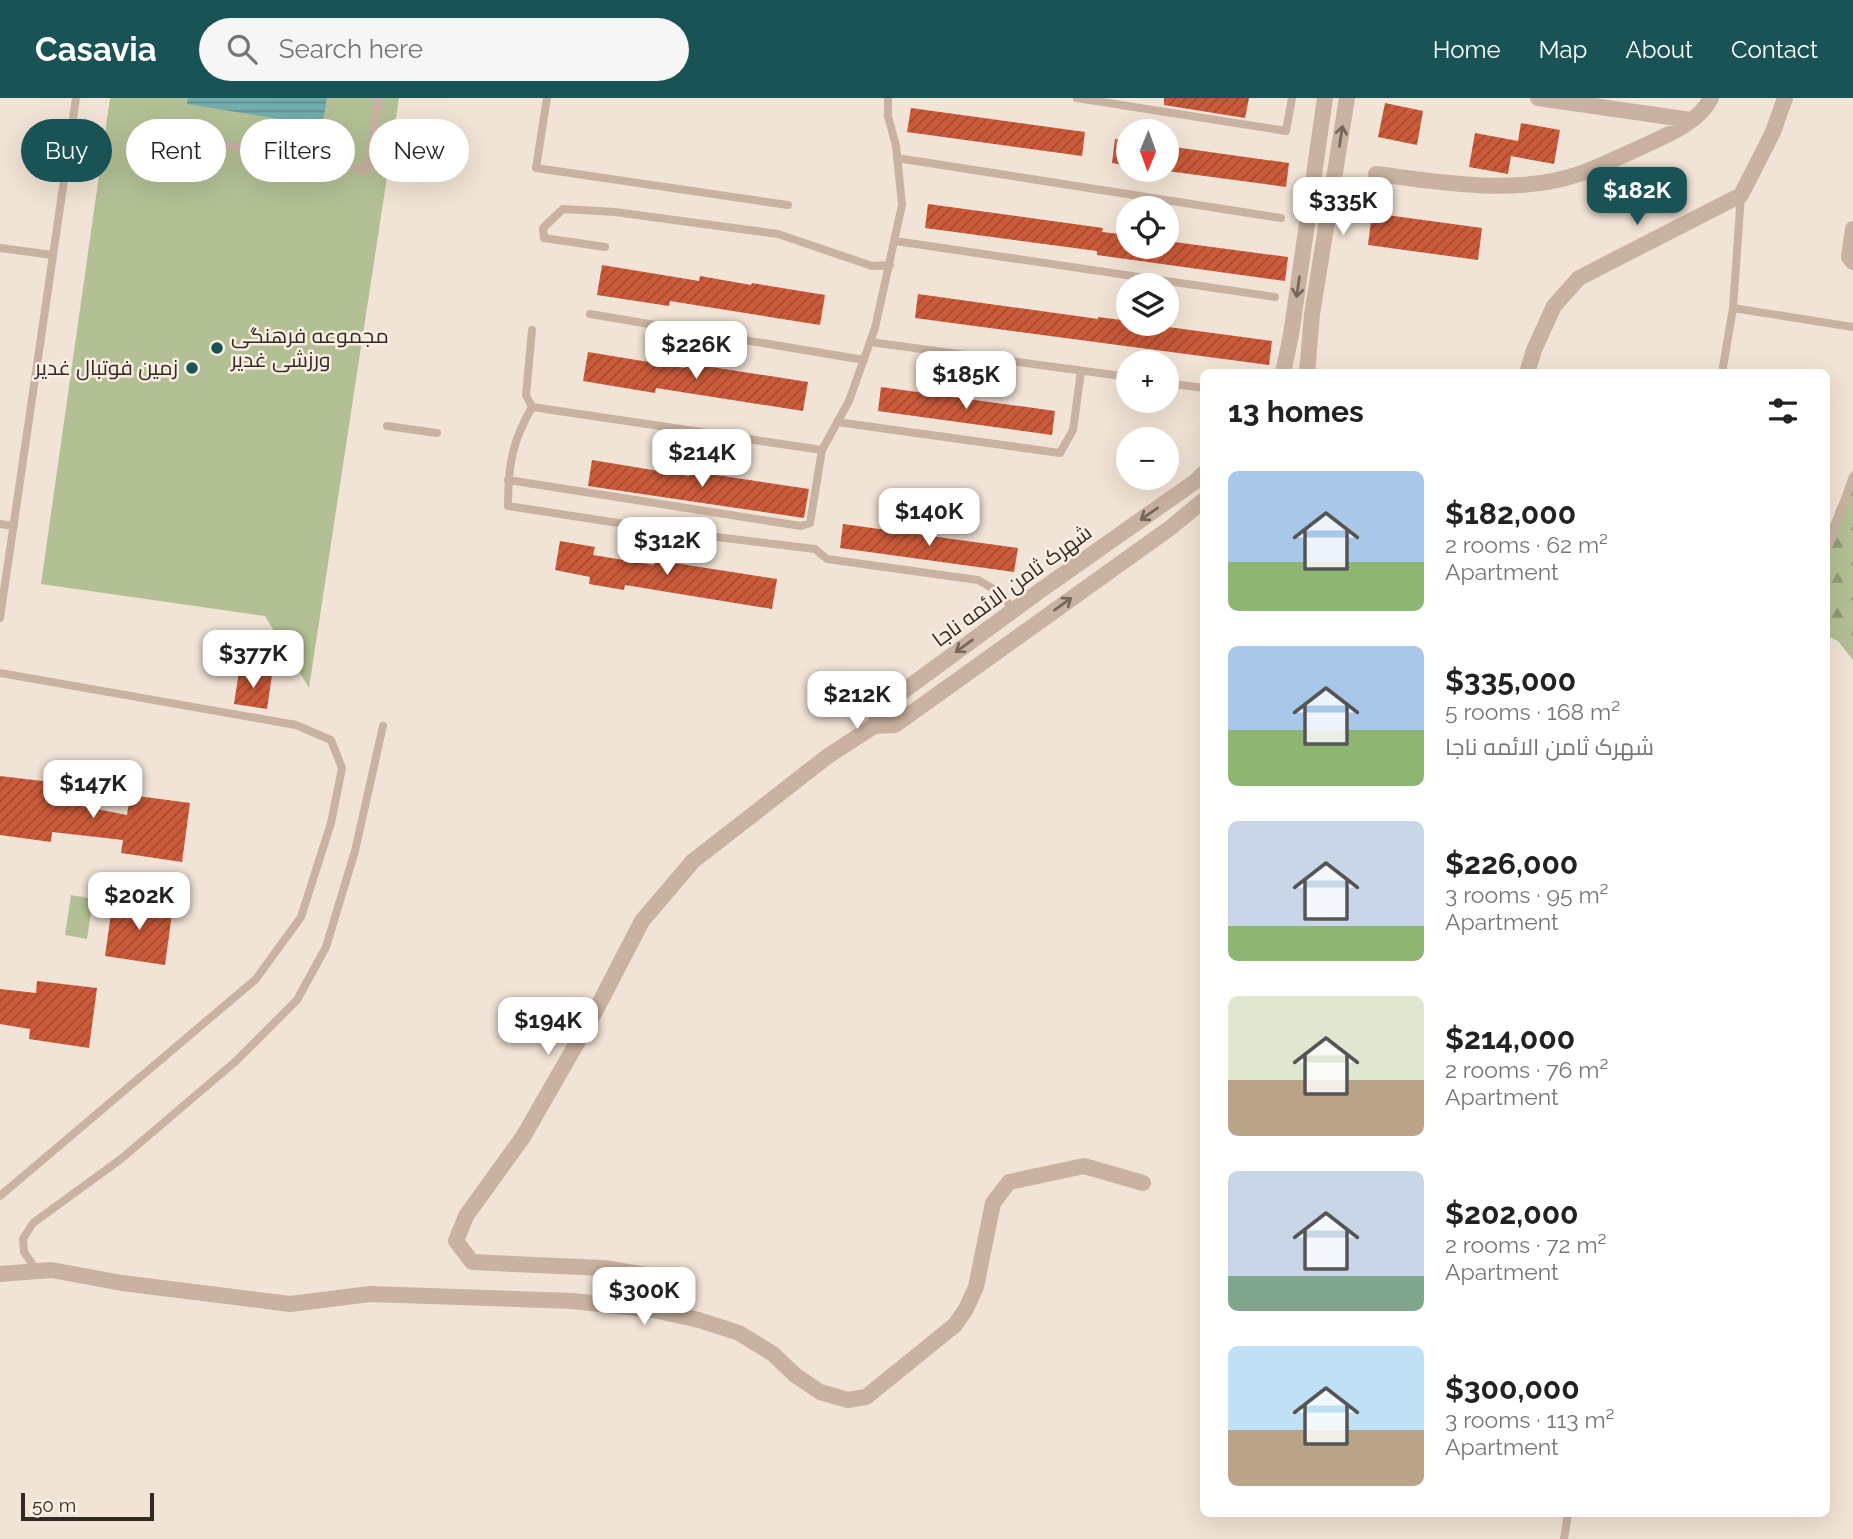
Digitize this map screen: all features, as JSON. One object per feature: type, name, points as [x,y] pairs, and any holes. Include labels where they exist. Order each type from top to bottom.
[{"type":"street","points":[[1284,369],[1293,323],[1325,98]]},
{"type":"street","points":[[1307,369],[1311,324],[1347,98]]},
{"type":"street","points":[[1538,98],[1691,120]]},
{"type":"street","points":[[1376,174],[1474,186],[1536,184],[1578,175],[1662,138],[1706,110],[1711,98]]},
{"type":"street","points":[[1528,369],[1554,306],[1579,278],[1741,195],[1773,132],[1785,98]]},
{"type":"street","points":[[1853,229],[1849,257],[1853,262]]},
{"type":"street","points":[[1293,323],[1311,324]]},
{"type":"street","name":"شهرک ثامن الائمه ناجا","points":[[874,726],[883,706],[1200,477]]},
{"type":"street","points":[[682,1281],[604,1268],[472,1262],[456,1241],[466,1216],[523,1137],[597,1008],[642,921],[693,861],[828,756],[874,726],[895,724],[1170,528],[1200,503]]},
{"type":"street","points":[[1014,610],[1029,629]]},
{"type":"street","points":[[0,1273],[51,1270],[122,1283],[290,1304],[370,1294],[573,1301],[654,1310],[699,1320],[739,1333],[773,1354],[795,1375],[820,1392],[848,1400],[866,1397],[954,1325],[966,1309],[975,1287],[993,1203],[1009,1182],[1084,1166],[1143,1183]]},
{"type":"lane","points":[[0,618],[76,98]]},
{"type":"lane","points":[[226,145],[367,170],[379,98]]},
{"type":"lane","points":[[547,98],[536,169],[788,205]]},
{"type":"lane","points":[[508,480],[801,526],[810,523],[822,450],[849,401],[870,342],[902,205],[897,158],[888,116],[888,98]]},
{"type":"lane","points":[[1077,98],[1286,131],[1292,98]]},
{"type":"lane","points":[[897,158],[1281,218]]},
{"type":"lane","points":[[1723,369],[1733,308],[1741,195]]},
{"type":"lane","points":[[605,247],[544,239],[543,228],[562,209],[615,212],[778,234],[872,266],[890,265]]},
{"type":"lane","points":[[895,241],[1275,297]]},
{"type":"lane","points":[[0,248],[53,255]]},
{"type":"lane","points":[[1733,308],[1853,327]]},
{"type":"lane","points":[[590,314],[864,360]]},
{"type":"lane","points":[[532,330],[526,395],[532,407]]},
{"type":"lane","points":[[870,342],[1116,375]]},
{"type":"lane","points":[[837,422],[1060,453],[1073,430],[1081,371]]},
{"type":"lane","points":[[1179,385],[1200,387]]},
{"type":"lane","points":[[532,407],[822,450]]},
{"type":"lane","points":[[532,407],[519,429],[510,458],[508,506],[683,533],[815,549],[827,559],[978,580],[999,592],[1014,610]]},
{"type":"lane","points":[[387,426],[437,433]]},
{"type":"lane","points":[[1830,541],[1853,476]]},
{"type":"lane","points":[[0,524],[13,526]]},
{"type":"lane","points":[[0,674],[296,725],[331,740],[342,768],[331,823],[301,917],[256,979],[0,1196]]},
{"type":"lane","points":[[37,1271],[24,1252],[23,1238],[33,1223],[121,1159],[236,1061],[297,1000],[326,947],[355,852],[383,726]]},
{"type":"lane","points":[[1564,1539],[1567,1517]]},
{"type":"green space","name":"مجموعه فرهنگی ورزشی غدیر","points":[[110,98],[399,98],[396,119],[369,119],[369,182],[386,182],[309,688],[265,616],[41,584],[98,182],[112,182],[112,119],[107,119]]},
{"type":"green space","points":[[1853,470],[1853,660],[1838,641],[1830,637],[1830,525]]},
{"type":"green space","points":[[71,895],[93,899],[87,939],[65,935]]},
{"type":"water","points":[[188,98],[327,98],[323,119],[279,119],[187,104]]},
{"type":"building","points":[[1164,98],[1249,98],[1245,118],[1164,105]]},
{"type":"building","points":[[1385,103],[1423,111],[1417,145],[1378,137]]},
{"type":"building","points":[[911,108],[1085,132],[1082,156],[907,132]]},
{"type":"building","points":[[1521,123],[1560,130],[1554,164],[1511,156],[1508,174],[1469,167],[1475,133],[1518,141]]},
{"type":"building","points":[[1115,139],[1116,139],[1116,164],[1112,163]]},
{"type":"building","points":[[1180,148],[1289,163],[1286,187],[1180,173]]},
{"type":"building","points":[[928,204],[1103,228],[1102,232],[1116,234],[1116,258],[1097,255],[1097,251],[925,228]]},
{"type":"building","points":[[1372,213],[1482,228],[1478,260],[1368,245]]},
{"type":"building","points":[[1179,243],[1288,257],[1285,281],[1126,259],[1179,259]]},
{"type":"building","points":[[602,265],[699,281],[700,276],[825,295],[820,325],[670,301],[669,306],[597,295]]},
{"type":"building","points":[[918,294],[1116,319],[1116,336],[1179,336],[1179,328],[1272,341],[1269,365],[1179,353],[1179,350],[1156,350],[915,318]]},
{"type":"building","points":[[588,352],[685,368],[686,363],[808,382],[803,411],[656,388],[655,393],[583,381]]},
{"type":"building","points":[[881,387],[1055,411],[1052,435],[878,411]]},
{"type":"building","points":[[592,460],[689,476],[690,471],[809,489],[804,518],[588,486]]},
{"type":"building","points":[[843,524],[1018,548],[1014,572],[840,548]]},
{"type":"building","points":[[560,541],[595,547],[593,555],[654,565],[655,560],[777,579],[772,609],[625,585],[624,590],[589,584],[590,577],[555,570]]},
{"type":"building","points":[[239,671],[272,675],[267,709],[234,704]]},
{"type":"building","points":[[0,776],[59,783],[56,801],[127,815],[130,795],[190,803],[182,862],[121,853],[123,840],[52,832],[51,842],[0,835]]},
{"type":"building","points":[[113,899],[173,906],[165,965],[105,956]]},
{"type":"building","points":[[37,981],[97,988],[89,1048],[29,1039],[30,1029],[0,1024],[0,989],[36,993]]},
{"type":"place","name":"مجموعه فرهنگی ورزشی غدیر","points":[[217,348]]},
{"type":"place","name":"زمین فوتبال غدیر","points":[[192,368]]}]
